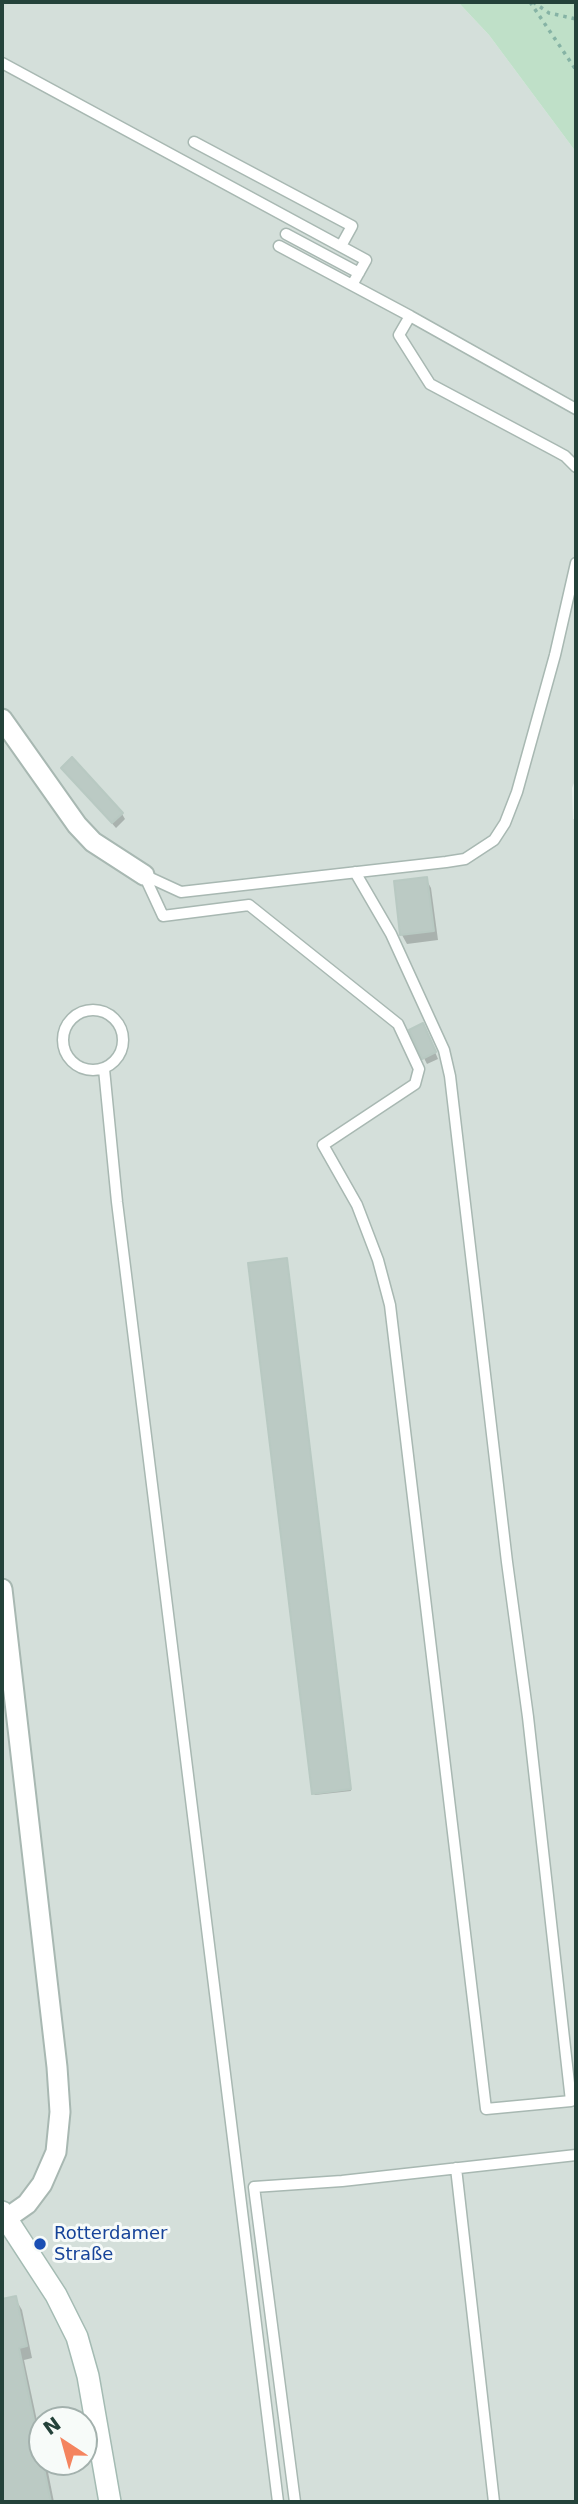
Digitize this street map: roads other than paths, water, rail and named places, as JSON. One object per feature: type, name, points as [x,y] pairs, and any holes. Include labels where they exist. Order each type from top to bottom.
[{"type":"main road","points":[[4,2215],[56,2295],[77,2337],[88,2376],[110,2502]]},
{"type":"street","points":[[2,719],[77,825],[93,842],[144,875]]},
{"type":"street","points":[[2,1589],[60,2112],[56,2152],[42,2184],[27,2204],[4,2215]]},
{"type":"lane","points":[[2,64],[366,260],[352,285]]},
{"type":"lane","points":[[194,142],[352,226],[341,246]]},
{"type":"lane","points":[[286,234],[359,273]]},
{"type":"lane","points":[[279,246],[576,409]]},
{"type":"lane","points":[[410,316],[399,335],[430,384],[565,456],[576,467]]},
{"type":"lane","points":[[144,875],[181,892],[465,859],[494,839],[505,823],[517,792],[555,654],[576,564]]},
{"type":"lane","points":[[144,875],[163,916],[249,905],[398,1024],[419,1069],[415,1084],[323,1145],[357,1205],[378,1260],[390,1305],[486,2109],[570,2101],[528,1717],[507,1563],[450,1076],[444,1050],[391,934],[355,872]]},
{"type":"lane","points":[[94,1009],[105,1012],[118,1022],[123,1045],[120,1055],[104,1069],[84,1070],[74,1065],[64,1051],[64,1030],[71,1018],[80,1012],[94,1009]]},
{"type":"lane","points":[[104,1069],[117,1202],[278,2502]]},
{"type":"lane","points":[[295,2502],[254,2187],[342,2181],[576,2155]]},
{"type":"lane","points":[[456,2168],[494,2502]]},
{"type":"place","name":"Rotterdamer Straße","points":[[40,2244]]}]
